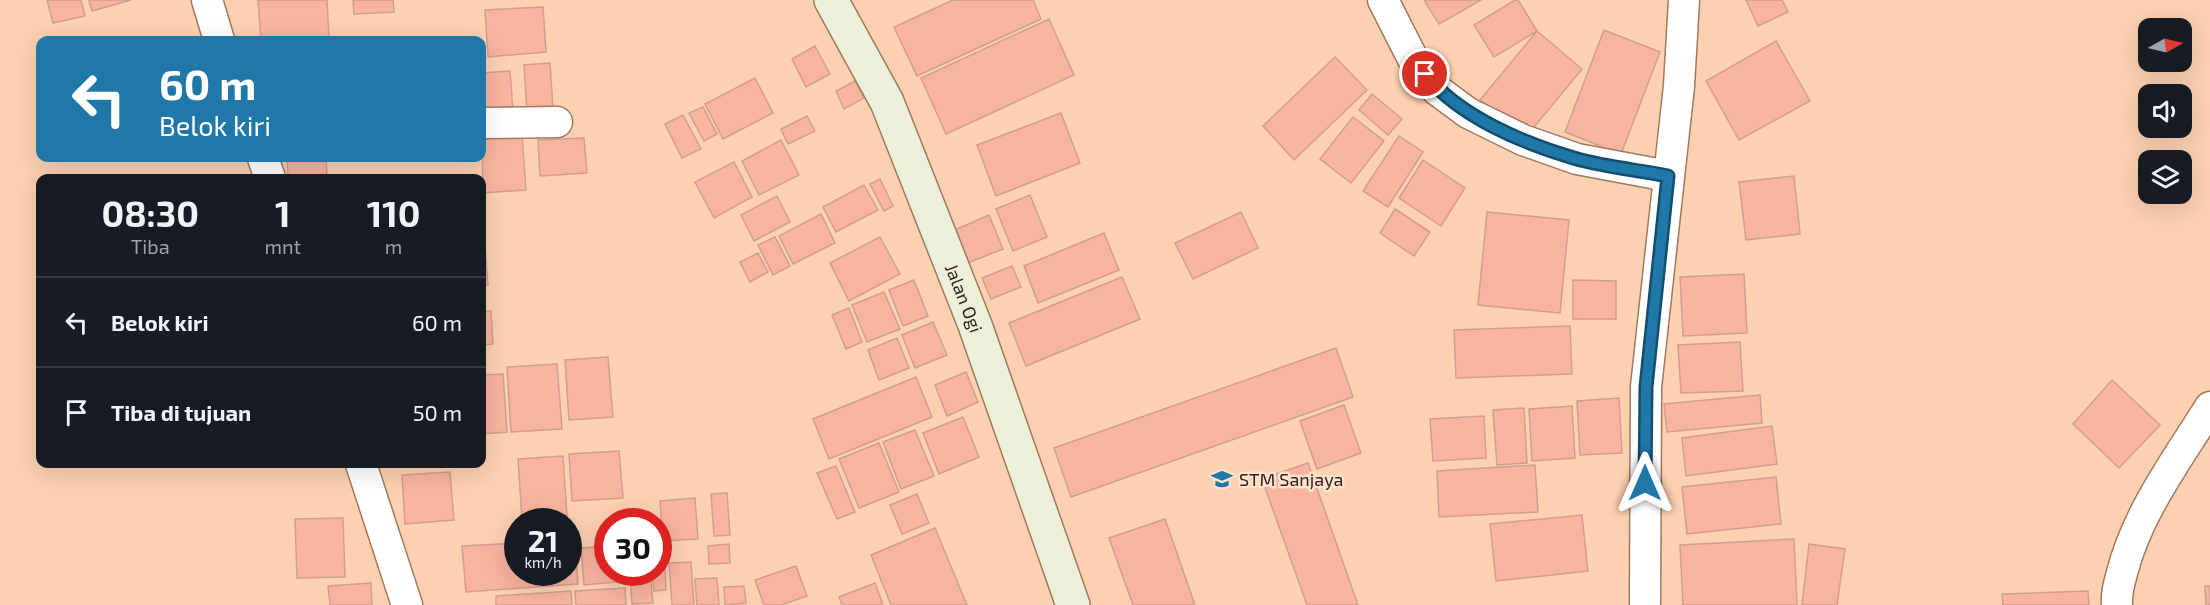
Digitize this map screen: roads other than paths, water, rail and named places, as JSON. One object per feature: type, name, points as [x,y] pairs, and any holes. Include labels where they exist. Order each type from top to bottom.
[{"type":"street","points":[[207,0],[218,36]]},
{"type":"street","name":"Jalan Ogi","points":[[831,0],[887,102],[975,325],[1073,605]]},
{"type":"street","points":[[1383,0],[1413,59],[1437,90],[1468,113],[1523,140],[1577,159],[1668,176]]},
{"type":"street","points":[[1645,605],[1646,387],[1679,86],[1684,0]]},
{"type":"street","points":[[486,123],[557,122]]},
{"type":"street","points":[[2117,605],[2116,597],[2127,553],[2155,494],[2210,407]]},
{"type":"street","points":[[362,468],[407,605]]},
{"type":"place","name":"STM Sanjaya","points":[[1222,479]]}]
